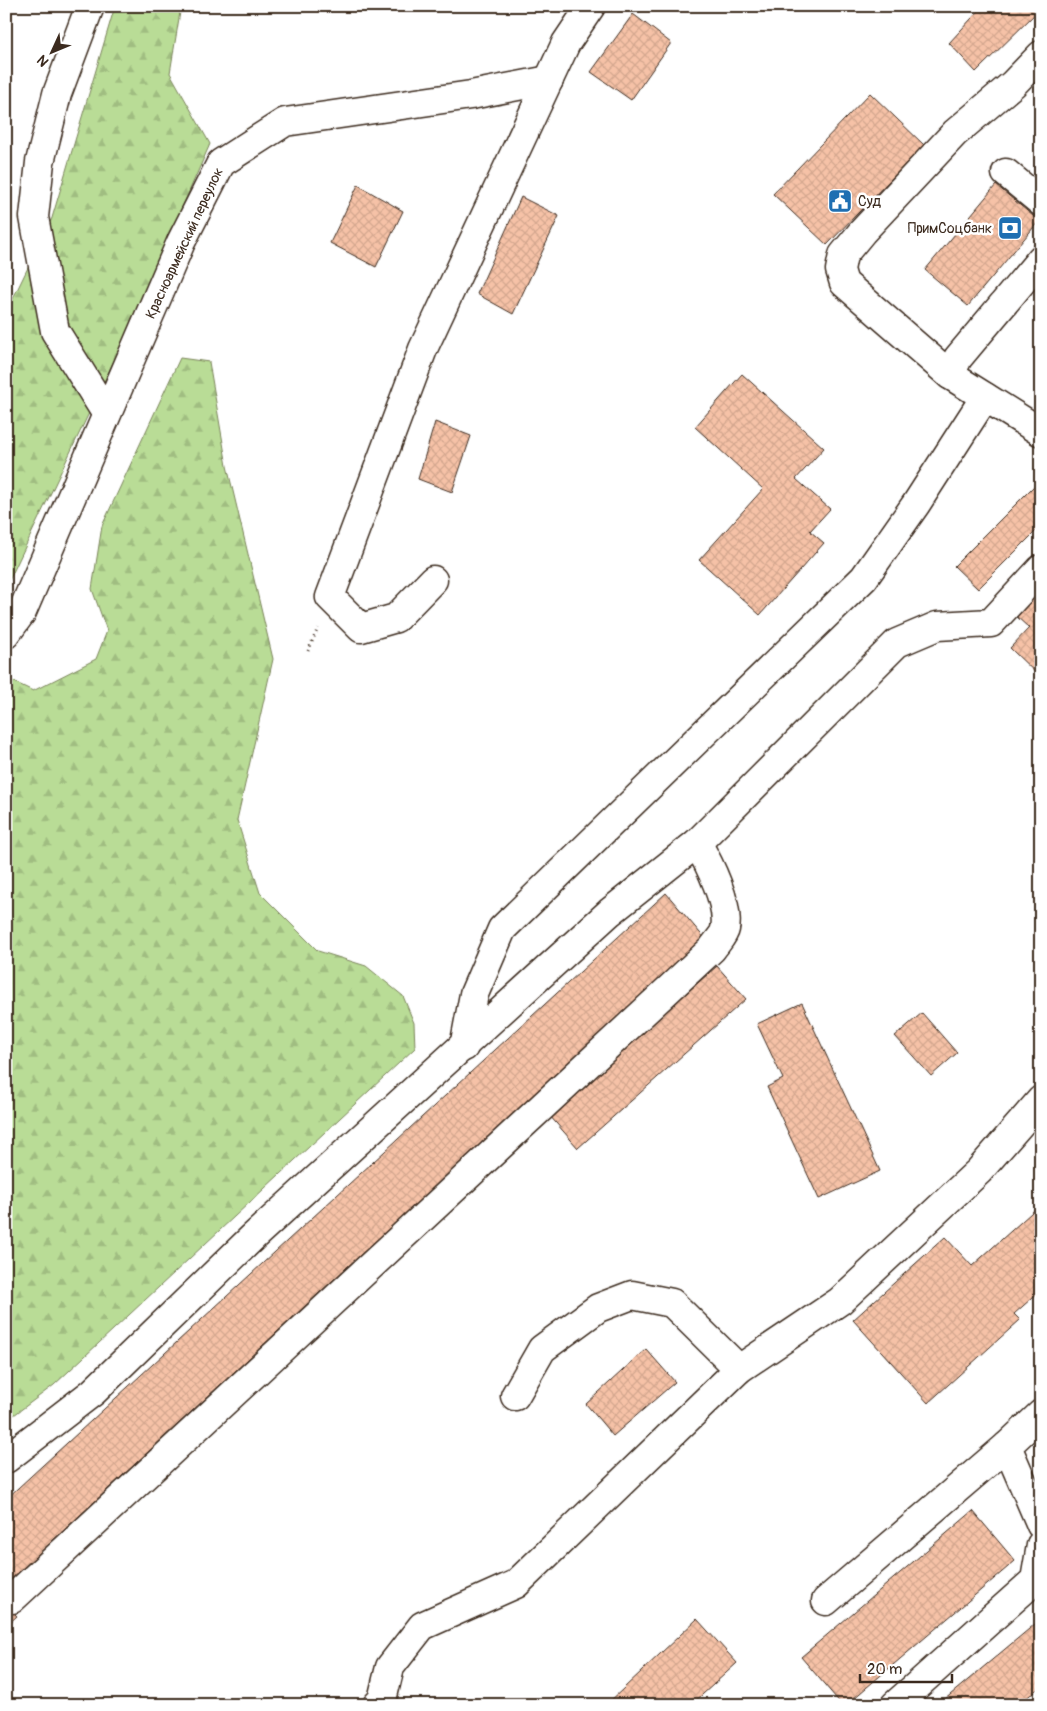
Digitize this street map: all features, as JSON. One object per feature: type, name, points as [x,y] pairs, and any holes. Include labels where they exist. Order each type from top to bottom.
[{"type":"street","points":[[90,6],[58,94],[40,162],[34,217],[55,331],[106,413]]},
{"type":"street","points":[[433,580],[396,618],[361,628],[330,597],[423,349],[566,44],[591,6]]},
{"type":"street","points":[[1041,55],[1013,84],[955,133],[843,255],[840,270],[844,284],[950,375],[1041,432]]},
{"type":"street","name":"Красноармейский переулок","points":[[6,634],[22,612],[181,242],[220,163],[285,122],[470,95],[549,80]]},
{"type":"street","points":[[1006,173],[1041,202]]},
{"type":"street","points":[[950,375],[958,358],[1041,259]]},
{"type":"street","points":[[464,1046],[474,994],[502,930],[864,578],[916,504],[985,397]]},
{"type":"street","points":[[6,1459],[93,1392],[252,1237],[610,912],[697,843],[897,643],[937,626],[991,623],[1041,569]]},
{"type":"street","points":[[12,1599],[712,949],[725,930],[724,910],[710,865],[697,843]]},
{"type":"street","points":[[377,1705],[382,1700],[390,1667],[422,1626],[516,1584],[739,1369],[840,1301],[979,1171],[1041,1100]]},
{"type":"street","points":[[515,1396],[542,1350],[598,1308],[632,1295],[672,1303],[739,1369]]},
{"type":"street","points":[[826,1601],[1007,1446],[1041,1414]]},
{"type":"street","points":[[1007,1446],[1041,1525]]},
{"type":"street","points":[[895,1705],[1035,1580],[1041,1544]]},
{"type":"green space","points":[[115,6],[181,6],[170,73],[210,144],[120,348],[6,587],[6,313],[52,218]]},
{"type":"green space","points":[[180,358],[209,362],[227,466],[273,659],[237,820],[260,893],[318,951],[366,966],[403,996],[414,1023],[415,1048],[54,1385],[6,1421],[6,678],[33,691],[96,659],[107,631],[92,589],[102,526]]},
{"type":"building","points":[[983,6],[1041,6],[1041,8],[976,72],[949,43]]},
{"type":"building","points":[[633,14],[671,43],[631,100],[591,72]]},
{"type":"building","points":[[870,93],[924,145],[827,245],[773,194]]},
{"type":"building","points":[[358,185],[403,211],[376,267],[330,243]]},
{"type":"building","points":[[996,185],[1039,221],[968,306],[925,270]]},
{"type":"building","points":[[521,197],[559,216],[513,314],[477,294]]},
{"type":"building","points":[[742,374],[824,448],[796,479],[830,509],[810,531],[824,543],[760,615],[699,560],[763,489],[695,427]]},
{"type":"building","points":[[435,422],[471,436],[452,492],[418,479]]},
{"type":"building","points":[[1041,479],[1041,526],[978,589],[954,566]]},
{"type":"building","points":[[1041,591],[1041,678],[1010,648],[1029,628],[1016,616]]},
{"type":"building","points":[[666,893],[706,940],[345,1269],[6,1584],[6,1499]]},
{"type":"building","points":[[717,966],[746,999],[578,1148],[549,1115]]},
{"type":"building","points":[[802,1003],[880,1171],[819,1199],[767,1087],[783,1079],[757,1024]]},
{"type":"building","points":[[922,1013],[957,1053],[931,1076],[895,1036]]},
{"type":"building","points":[[1041,1204],[1041,1290],[1014,1314],[1020,1320],[928,1403],[853,1320],[945,1237],[972,1266]]},
{"type":"building","points":[[646,1349],[675,1382],[613,1436],[586,1404]]},
{"type":"building","points":[[973,1511],[1015,1561],[846,1705],[842,1705],[801,1657]]},
{"type":"building","points":[[6,1605],[17,1616],[6,1626]]},
{"type":"building","points":[[697,1619],[737,1663],[691,1705],[606,1705]]},
{"type":"building","points":[[1041,1619],[1041,1686],[1018,1705],[938,1705]]},
{"type":"place","name":"Суд","points":[[840,201]]},
{"type":"place","name":"ПримСоцбанк","points":[[1010,228]]}]
